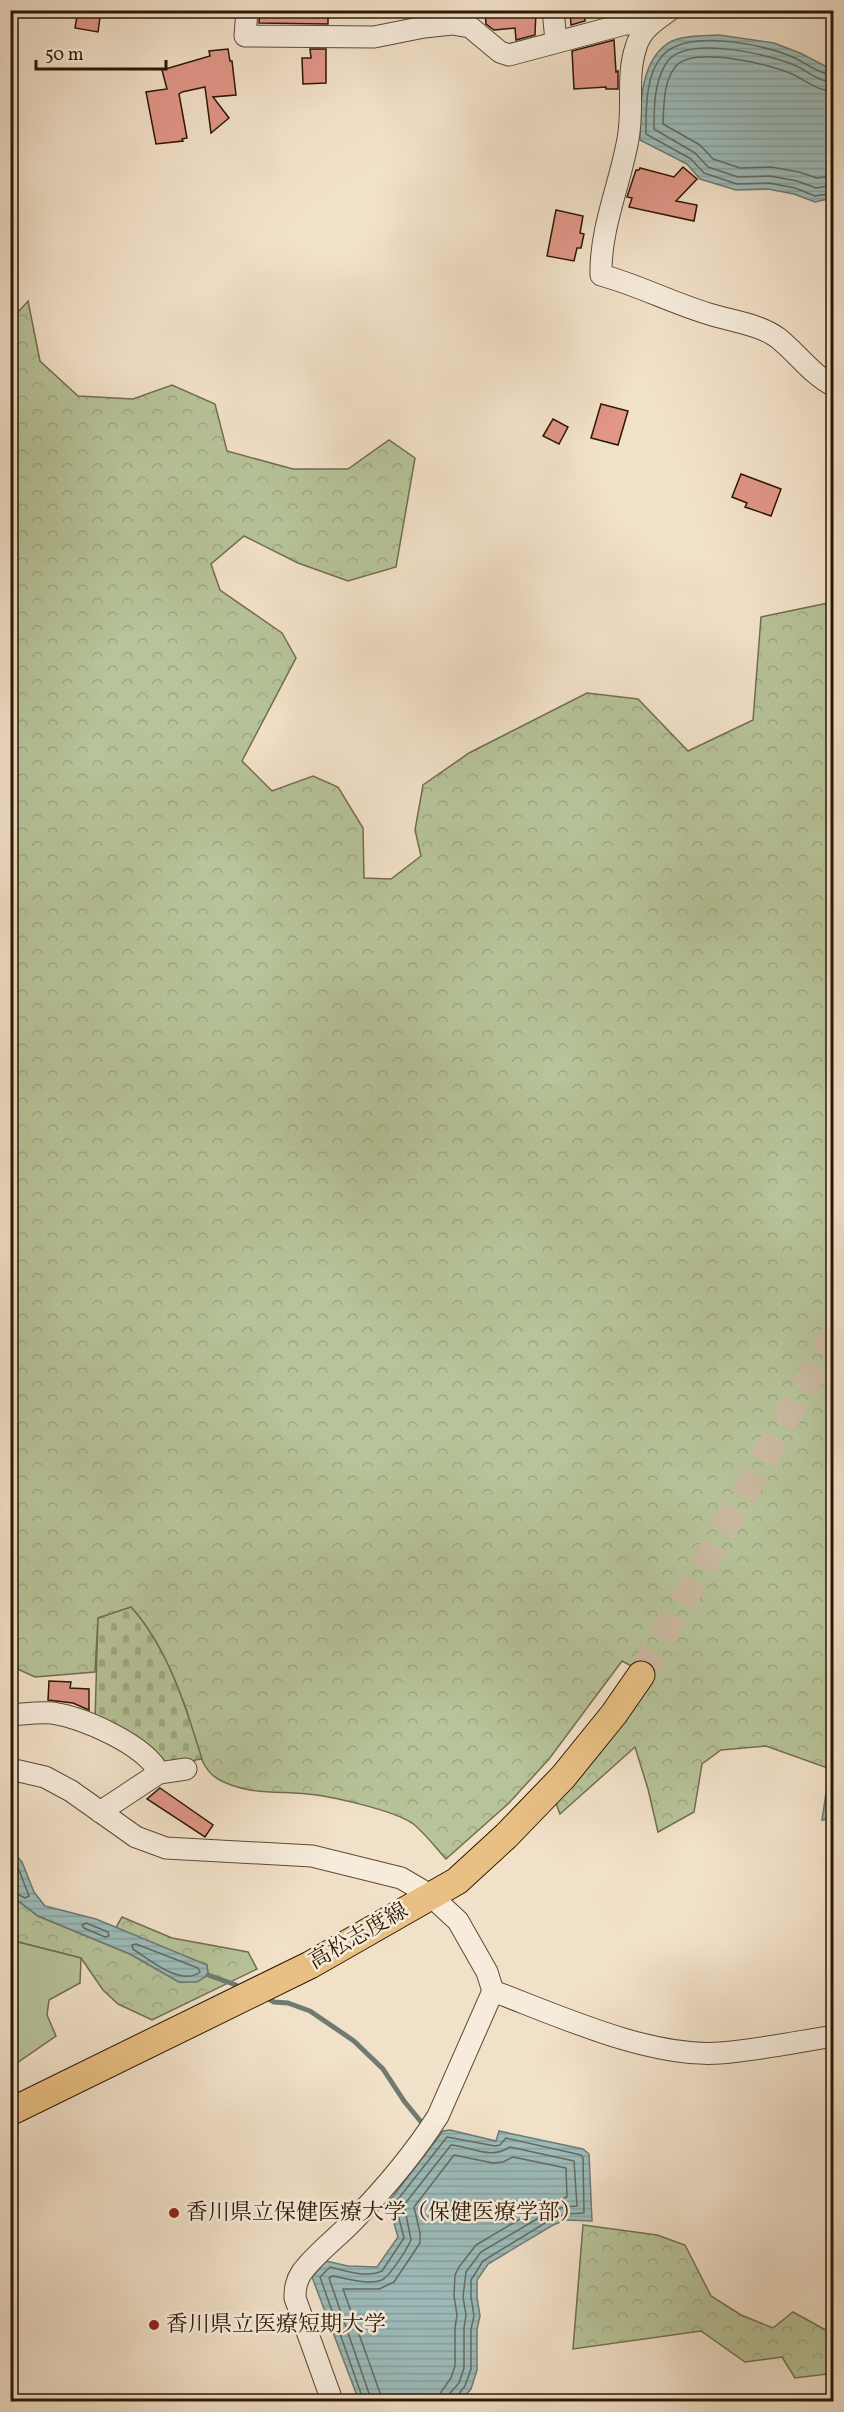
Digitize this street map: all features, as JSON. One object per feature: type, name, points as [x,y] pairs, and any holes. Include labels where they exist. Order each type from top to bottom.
[{"type":"main road","name":"高松志度線","points":[[10,2112],[310,1965],[457,1881],[563,1777],[607,1723],[641,1675]]},
{"type":"street","points":[[247,10],[245,36],[374,37],[452,24],[470,27],[500,52],[509,55],[625,24],[649,24]]},
{"type":"street","points":[[553,10],[556,41]]},
{"type":"street","points":[[670,10],[649,24],[636,44],[630,76],[628,138],[600,249],[601,274],[635,284],[707,313],[777,337],[806,365],[834,386]]},
{"type":"street","points":[[10,1715],[55,1713],[93,1726],[131,1743],[156,1766],[159,1773]]},
{"type":"street","points":[[10,1769],[45,1777],[71,1791],[136,1837],[166,1848],[312,1856],[401,1878],[430,1895],[458,1921],[487,1972],[493,1991],[438,2116],[427,2134],[410,2158],[354,2220],[303,2271],[295,2286],[295,2298],[330,2395],[330,2402]]},
{"type":"street","points":[[100,1812],[159,1773],[186,1769]]},
{"type":"street","points":[[493,1991],[623,2039],[697,2053],[720,2053],[834,2036]]},
{"type":"green space","points":[[28,301],[40,361],[78,396],[133,399],[172,385],[215,404],[227,451],[293,469],[348,469],[389,440],[415,458],[396,567],[348,581],[298,563],[244,536],[211,564],[220,590],[282,633],[296,658],[242,761],[272,791],[313,776],[338,787],[363,828],[364,878],[391,879],[421,856],[415,830],[423,785],[469,753],[587,693],[638,699],[688,751],[753,720],[761,617],[833,602],[833,1770],[766,1746],[721,1750],[702,1764],[694,1812],[658,1832],[635,1747],[560,1814],[554,1798],[648,1675],[622,1661],[549,1759],[509,1803],[446,1859],[412,1823],[391,1813],[318,1795],[240,1788],[218,1779],[205,1766],[200,1756],[185,1706],[156,1641],[131,1607],[98,1618],[95,1672],[35,1677],[11,1666],[10,321]]},
{"type":"green space","points":[[131,1607],[144,1623],[166,1659],[202,1759],[168,1765],[148,1745],[95,1719],[98,1618]]},
{"type":"green space","points":[[10,1895],[38,1916],[130,1954],[179,1982],[197,1981],[208,1975],[207,1965],[115,1929],[122,1917],[172,1938],[248,1952],[257,1969],[152,2020],[118,2004],[103,1990],[81,1958],[18,1942],[11,1938]]},
{"type":"green space","points":[[11,1938],[18,1942],[81,1958],[80,1983],[49,2000],[47,2015],[56,2036],[11,2067]]},
{"type":"green space","points":[[583,2225],[657,2235],[685,2245],[711,2296],[741,2315],[773,2328],[793,2312],[833,2334],[833,2401],[830,2401],[827,2374],[795,2378],[782,2357],[745,2362],[701,2331],[573,2349]]},
{"type":"water","points":[[719,35],[774,43],[833,70],[833,198],[815,202],[794,194],[768,189],[736,190],[700,179],[687,164],[640,140],[641,99],[647,71],[653,59],[661,49],[677,39]]},
{"type":"water","points":[[828,1780],[833,1781],[833,1814],[828,1819],[822,1820]]},
{"type":"water","points":[[10,1849],[22,1862],[34,1892],[45,1906],[96,1919],[207,1965],[208,1975],[197,1982],[179,1982],[130,1954],[38,1916],[11,1895]]},
{"type":"water","points":[[450,2130],[496,2141],[499,2131],[583,2149],[589,2154],[592,2221],[566,2220],[553,2225],[488,2264],[477,2280],[480,2316],[477,2329],[477,2370],[471,2389],[460,2401],[359,2401],[312,2277],[326,2261],[348,2266],[377,2267],[398,2237],[388,2203],[443,2131]]},
{"type":"building","points":[[78,10],[101,10],[98,32],[75,28]]},
{"type":"building","points":[[260,10],[328,10],[328,24],[259,23]]},
{"type":"building","points":[[485,10],[536,10],[535,35],[516,40],[515,28],[494,30],[486,24]]},
{"type":"building","points":[[570,10],[585,10],[585,21],[571,25]]},
{"type":"building","points":[[614,40],[618,89],[606,89],[606,87],[574,89],[572,51]]},
{"type":"building","points":[[228,49],[230,61],[232,61],[236,95],[213,97],[229,118],[211,133],[205,87],[182,92],[179,94],[187,138],[182,139],[183,141],[156,144],[146,92],[167,89],[162,70],[210,56],[209,51]]},
{"type":"building","points":[[310,49],[326,49],[326,83],[303,84],[302,58],[311,58]]},
{"type":"building","points":[[683,167],[697,179],[676,201],[697,205],[694,221],[629,207],[632,198],[627,197],[636,170],[640,168],[674,177]]},
{"type":"building","points":[[556,210],[583,216],[580,233],[584,234],[581,248],[577,248],[574,261],[547,256]]},
{"type":"building","points":[[601,404],[628,411],[618,445],[591,438]]},
{"type":"building","points":[[553,419],[568,427],[559,444],[543,436]]},
{"type":"building","points":[[741,474],[781,489],[771,516],[745,507],[747,503],[732,497]]},
{"type":"building","points":[[49,1681],[71,1682],[70,1688],[89,1689],[89,1710],[73,1703],[48,1700]]},
{"type":"building","points":[[160,1788],[213,1825],[205,1837],[147,1799]]},
{"type":"waterway","points":[[208,1975],[236,1985]]},
{"type":"waterway","points":[[267,1998],[274,2002],[288,2003],[310,2011],[354,2041],[383,2069],[404,2101],[426,2128]]},
{"type":"tunnel","points":[[641,1675],[834,1335]]},
{"type":"place","name":"香川県立保健医療大学（保健医療学部）","points":[[174,2213]]},
{"type":"place","name":"香川県立医療短期大学","points":[[154,2325]]}]
